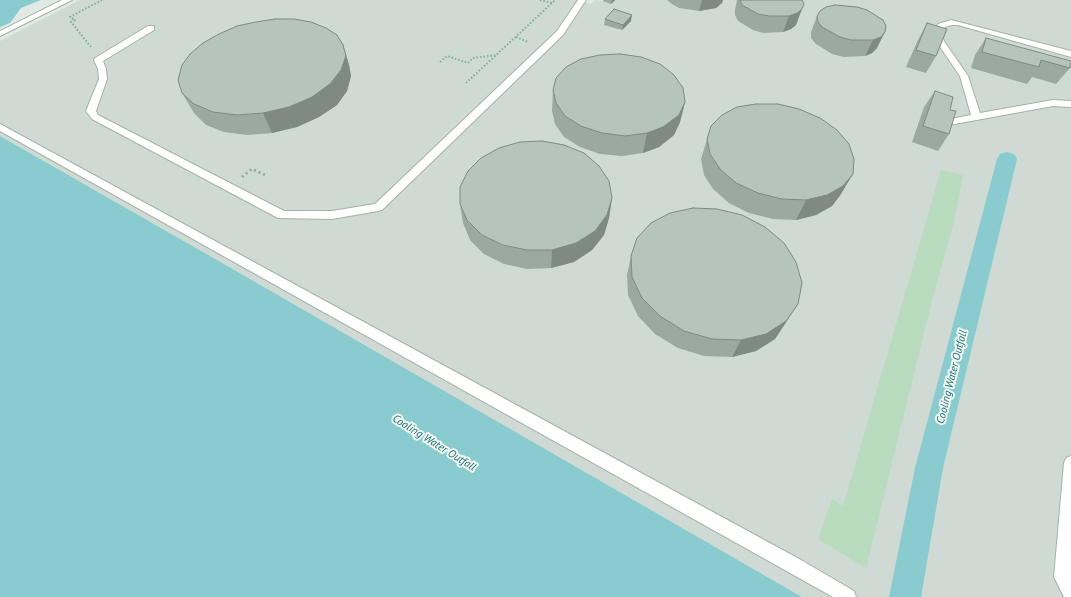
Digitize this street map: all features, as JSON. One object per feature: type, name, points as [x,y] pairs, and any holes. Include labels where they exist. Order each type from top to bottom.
[{"type":"street","points":[[0,34],[68,0]]},
{"type":"street","points":[[151,28],[98,60],[102,69],[103,79],[91,111],[95,116],[282,215],[332,215],[378,207],[560,33],[582,0]]},
{"type":"street","points":[[976,117],[964,76],[940,41],[938,35],[941,26],[951,22],[959,23],[1071,54]]},
{"type":"street","points":[[949,122],[1053,103],[1071,104]]},
{"type":"street","points":[[0,127],[788,562],[848,597]]},
{"type":"street","points":[[1071,463],[1062,577],[1071,593]]},
{"type":"path","points":[[100,58],[71,22],[75,20],[70,17],[102,0]]},
{"type":"path","points":[[540,0],[552,3]]},
{"type":"path","points":[[466,83],[555,0]]},
{"type":"path","points":[[440,62],[447,56],[468,63],[473,58],[497,55]]},
{"type":"shaded area","points":[[80,0],[577,0],[591,4],[596,0],[1071,0],[1071,597],[802,597],[0,136],[0,41]]},
{"type":"green space","points":[[941,170],[963,175],[954,222],[933,297],[866,568],[818,539],[832,499],[843,506]]},
{"type":"water","points":[[0,0],[41,0],[21,8],[10,23],[0,27]]},
{"type":"water","points":[[0,136],[222,263],[802,597],[0,597]]},
{"type":"building","points":[[740,0],[802,0],[804,4],[802,9],[797,13],[789,16],[769,16],[758,14],[742,5]]},
{"type":"building","points":[[835,5],[857,7],[867,10],[883,20],[886,26],[885,32],[881,37],[873,40],[851,40],[840,37],[822,27],[818,22],[817,16],[820,11],[826,7]]},
{"type":"building","points":[[614,9],[632,15],[623,25],[605,19]]},
{"type":"building","points":[[275,19],[294,19],[311,22],[326,28],[337,35],[343,45],[346,56],[341,70],[330,84],[312,97],[289,107],[263,113],[237,115],[213,112],[194,104],[182,93],[178,80],[182,65],[190,54],[203,43],[237,26]]},
{"type":"building","points":[[927,23],[947,29],[936,56],[916,50]]},
{"type":"building","points":[[986,38],[1071,61],[1070,68],[1041,60],[1039,67],[982,52]]},
{"type":"building","points":[[620,54],[641,57],[660,64],[674,75],[683,88],[685,102],[679,115],[663,127],[647,133],[625,136],[602,133],[581,126],[565,116],[556,103],[553,90],[556,78],[566,67],[581,59],[600,55]]},
{"type":"building","points":[[935,91],[953,97],[950,110],[956,111],[949,134],[923,126]]},
{"type":"building","points":[[756,104],[778,104],[799,109],[820,118],[837,130],[849,144],[854,159],[853,174],[843,186],[827,195],[806,200],[782,199],[758,193],[736,183],[720,169],[710,154],[707,139],[711,126],[722,115],[737,107]]},
{"type":"building","points":[[542,141],[564,145],[584,153],[599,166],[609,181],[612,198],[607,215],[595,231],[576,243],[552,250],[527,250],[503,245],[482,235],[467,220],[460,204],[460,187],[468,171],[481,158],[499,148],[520,142]]},
{"type":"building","points":[[693,208],[717,209],[742,215],[765,227],[784,243],[796,262],[802,283],[798,304],[786,321],[766,334],[741,340],[712,339],[684,331],[660,316],[642,298],[632,277],[631,256],[637,238],[651,223],[670,213]]},
{"type":"waterway","name":"Cooling Water Outfall","points":[[905,597],[929,468],[1007,159]]}]
